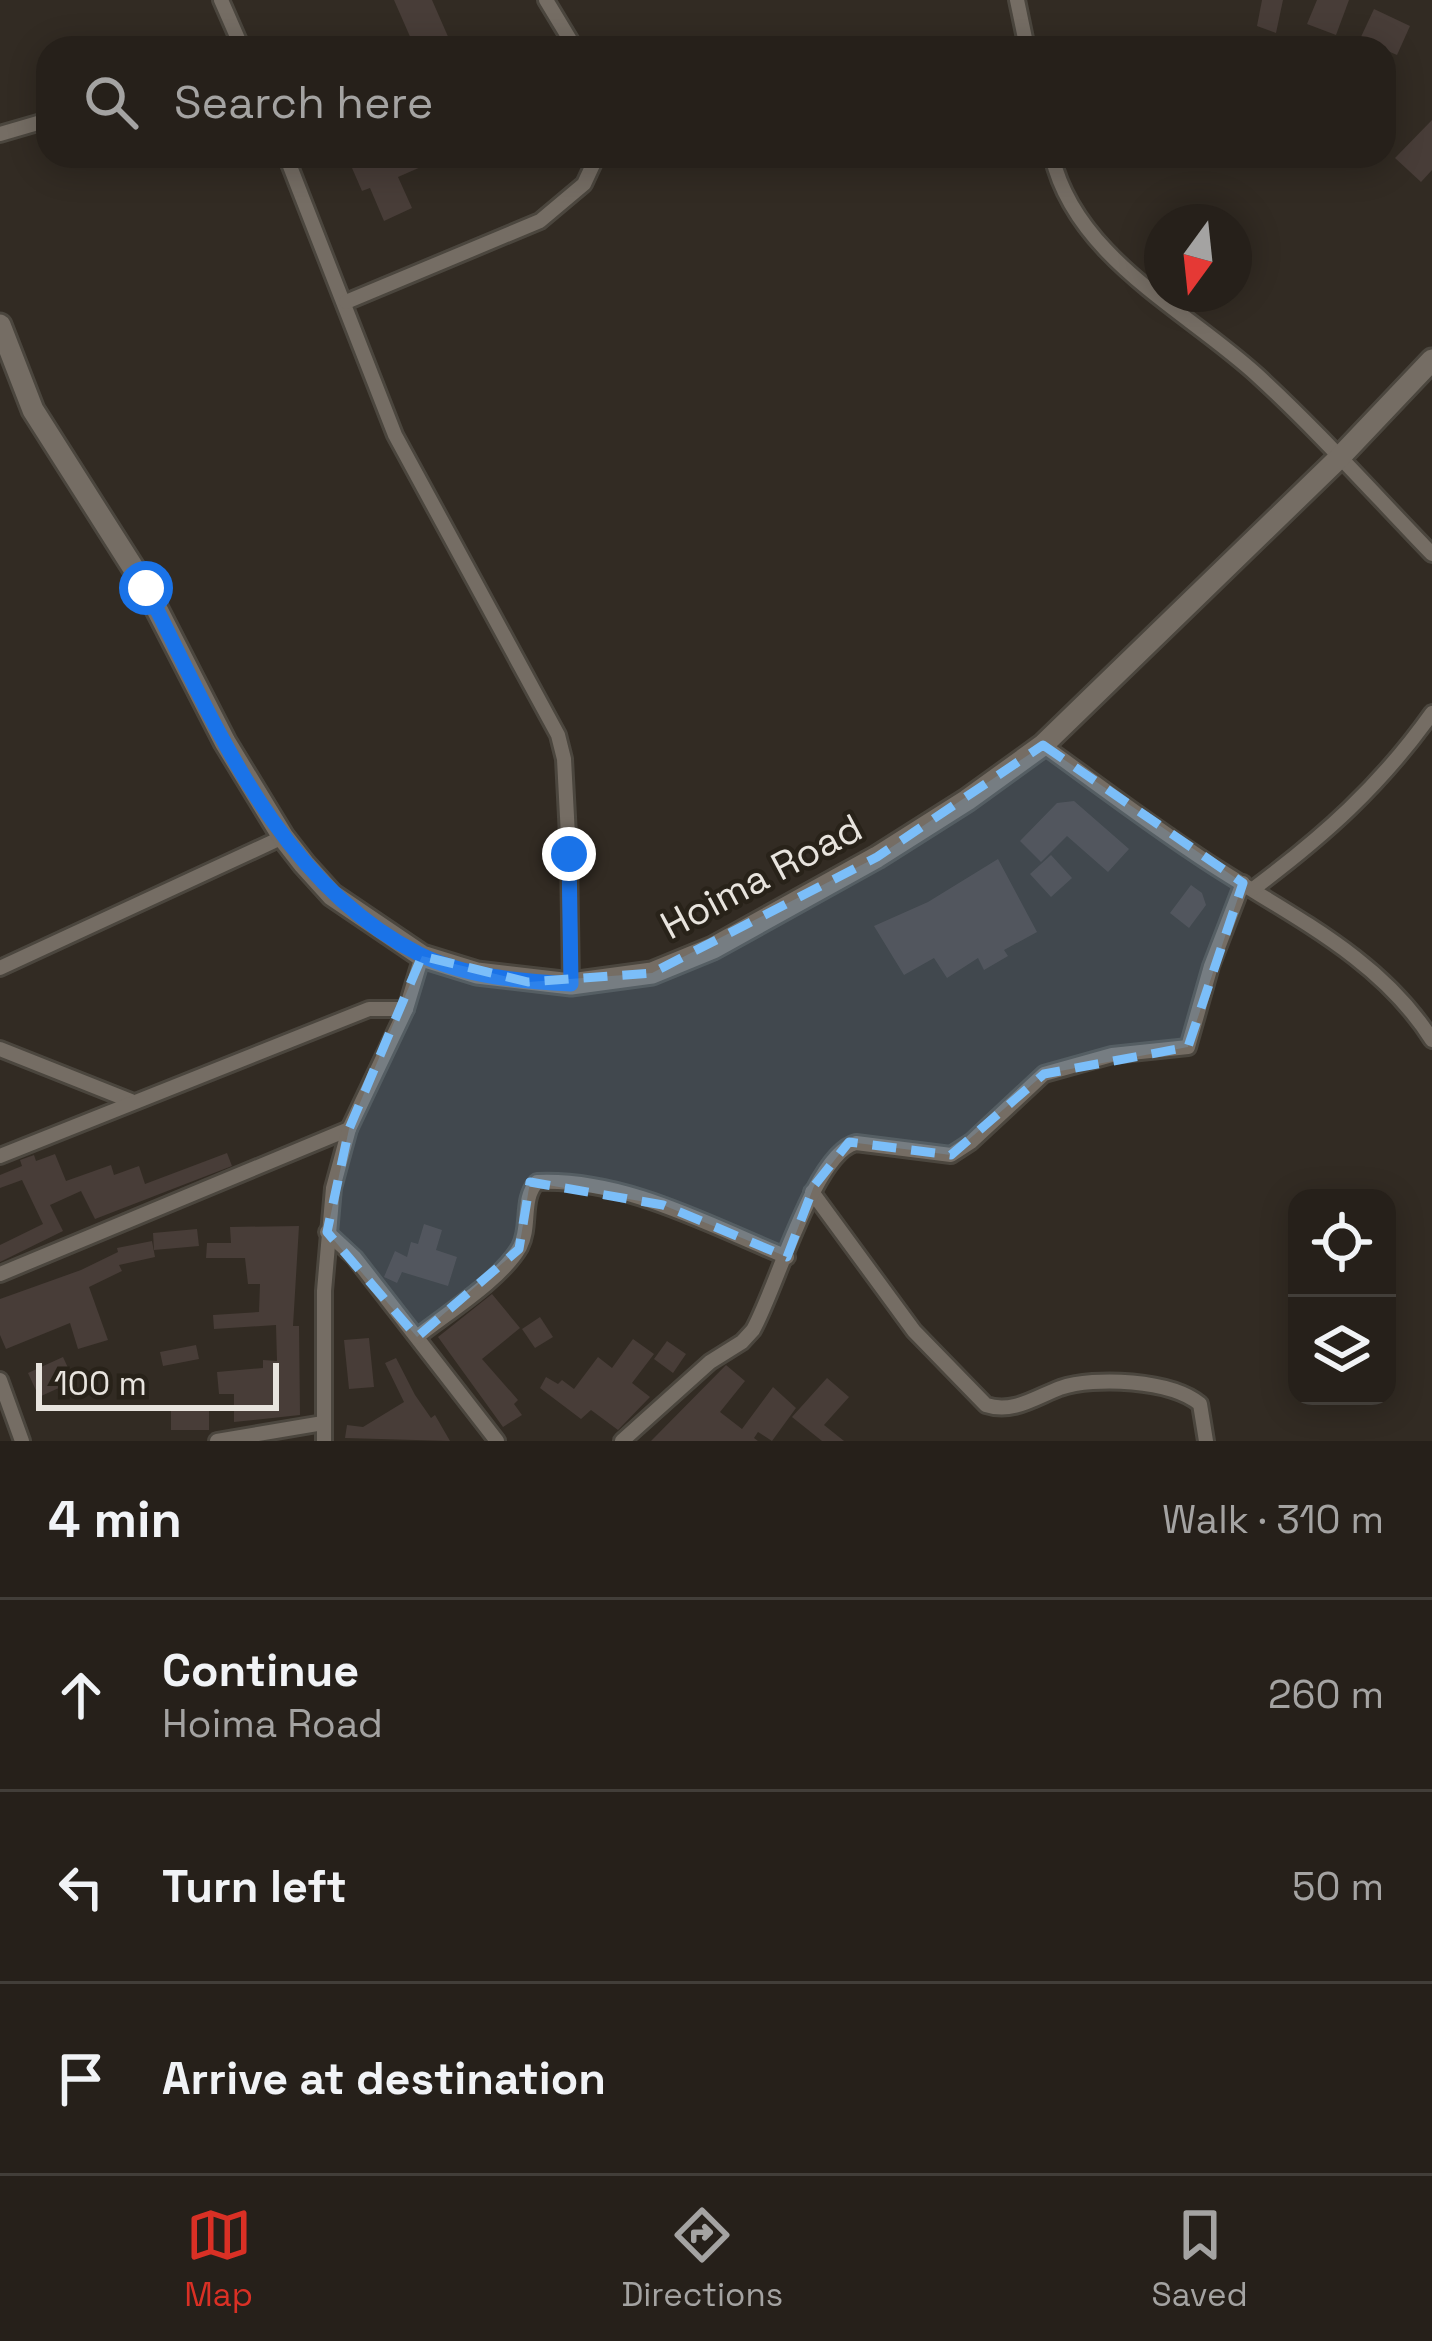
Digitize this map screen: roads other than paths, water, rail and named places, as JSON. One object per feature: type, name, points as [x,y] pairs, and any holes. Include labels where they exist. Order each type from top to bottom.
[{"type":"main road","name":"Hoima Road","points":[[0,325],[33,410],[146,588],[225,742],[283,837],[332,896],[422,956],[477,974],[571,984],[652,973],[712,948],[877,856],[1043,745],[1339,458],[1432,360]]},
{"type":"street","points":[[221,0],[232,36]]},
{"type":"street","points":[[546,0],[568,36]]},
{"type":"street","points":[[1017,0],[1024,36]]},
{"type":"street","points":[[0,134],[36,124]]},
{"type":"street","points":[[291,168],[384,410],[416,479],[558,735],[569,854],[571,984]]},
{"type":"street","points":[[346,302],[540,221],[584,184],[591,168]]},
{"type":"street","points":[[1056,168],[1070,207],[1095,238],[1258,376],[1432,554]]},
{"type":"street","points":[[622,1441],[710,1362],[750,1334],[812,1192],[848,1145],[951,1155],[1043,1074],[1112,1055],[1186,1048],[1193,1037],[1210,966],[1248,886],[1354,809],[1432,713]]},
{"type":"street","points":[[1043,745],[1196,855],[1318,931],[1392,987],[1432,1040]]},
{"type":"street","points":[[0,968],[283,837]]},
{"type":"street","points":[[324,1441],[327,1232],[333,1189],[349,1129],[406,1010],[422,956]]},
{"type":"street","points":[[0,1156],[369,1009],[406,1010]]},
{"type":"street","points":[[0,1048],[131,1100]]},
{"type":"street","points":[[0,1274],[349,1129]]},
{"type":"street","points":[[417,1337],[501,1270],[519,1249],[530,1190],[537,1182],[589,1187],[662,1204],[787,1257]]},
{"type":"street","points":[[812,1192],[914,1331],[986,1406],[1015,1406],[1091,1380],[1173,1391],[1200,1404],[1206,1441]]},
{"type":"street","points":[[327,1232],[355,1258],[496,1441]]},
{"type":"street","points":[[0,1380],[22,1441]]},
{"type":"street","points":[[217,1441],[323,1423]]}]
